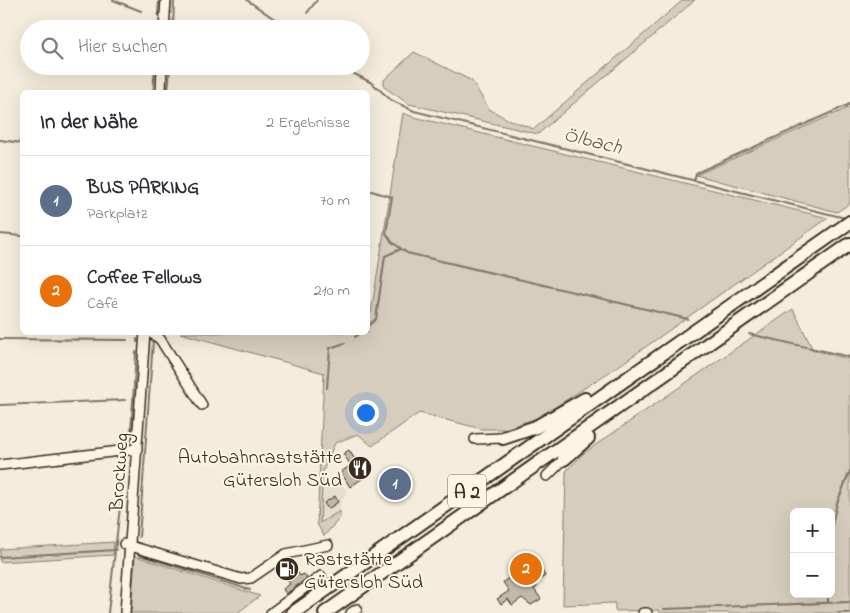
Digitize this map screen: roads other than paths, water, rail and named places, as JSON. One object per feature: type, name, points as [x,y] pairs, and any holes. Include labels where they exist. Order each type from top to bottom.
[{"type":"highway","name":"A 2","points":[[293,613],[848,224]]},
{"type":"highway","name":"A 2","points":[[325,613],[850,244]]},
{"type":"highway","points":[[500,438],[526,431],[544,423],[642,368]]},
{"type":"highway","points":[[564,458],[627,409],[652,383]]},
{"type":"street","points":[[165,20],[166,0]]},
{"type":"street","points":[[161,90],[162,75]]},
{"type":"street","name":"Brockweg","points":[[125,613],[127,544],[137,449],[145,335]]},
{"type":"street","points":[[154,335],[160,339],[202,405]]},
{"type":"street","points":[[478,441],[500,438]]},
{"type":"street","points":[[0,465],[137,449]]},
{"type":"street","points":[[547,476],[564,458]]},
{"type":"street","points":[[127,544],[241,579],[251,578],[286,554],[328,545]]},
{"type":"street","points":[[271,613],[321,576]]},
{"type":"waterway","points":[[113,0],[141,11]]},
{"type":"waterway","points":[[158,15],[159,0]]},
{"type":"waterway","points":[[173,20],[174,0]]},
{"type":"waterway","name":"Ölbach","points":[[247,0],[276,20]]},
{"type":"waterway","points":[[307,13],[317,0]]},
{"type":"waterway","points":[[153,90],[154,75]]},
{"type":"waterway","points":[[168,90],[169,75]]},
{"type":"waterway","name":"Ölbach","points":[[356,75],[372,83],[391,100],[414,111],[845,218]]},
{"type":"waterway","points":[[694,181],[696,173],[850,104]]},
{"type":"waterway","points":[[0,140],[20,143]]},
{"type":"waterway","points":[[370,191],[392,197],[386,233],[392,242],[407,253],[688,319]]},
{"type":"waterway","points":[[0,234],[20,236]]},
{"type":"waterway","points":[[370,324],[376,319],[385,256],[401,249]]},
{"type":"waterway","points":[[749,334],[850,357]]},
{"type":"waterway","points":[[0,339],[127,340]]},
{"type":"waterway","points":[[139,537],[153,341]]},
{"type":"waterway","points":[[327,388],[330,348],[345,343]]},
{"type":"waterway","points":[[131,433],[136,352]]},
{"type":"waterway","points":[[849,357],[850,366]]},
{"type":"waterway","points":[[0,405],[125,400]]},
{"type":"waterway","points":[[108,613],[126,454]]},
{"type":"waterway","points":[[835,512],[850,471]]},
{"type":"waterway","points":[[0,557],[116,550]]},
{"type":"waterway","points":[[139,555],[250,590]]},
{"type":"waterway","points":[[664,609],[850,602]]},
{"type":"waterway","points":[[839,613],[850,613]]},
{"type":"place","name":"Autobahnraststätte Gütersloh Süd","points":[[360,468]]},
{"type":"place","name":"BUS PARKING","points":[[395,484]]},
{"type":"place","name":"Raststätte Gütersloh Süd","points":[[287,569]]},
{"type":"place","name":"Coffee Fellows","points":[[526,569]]}]
